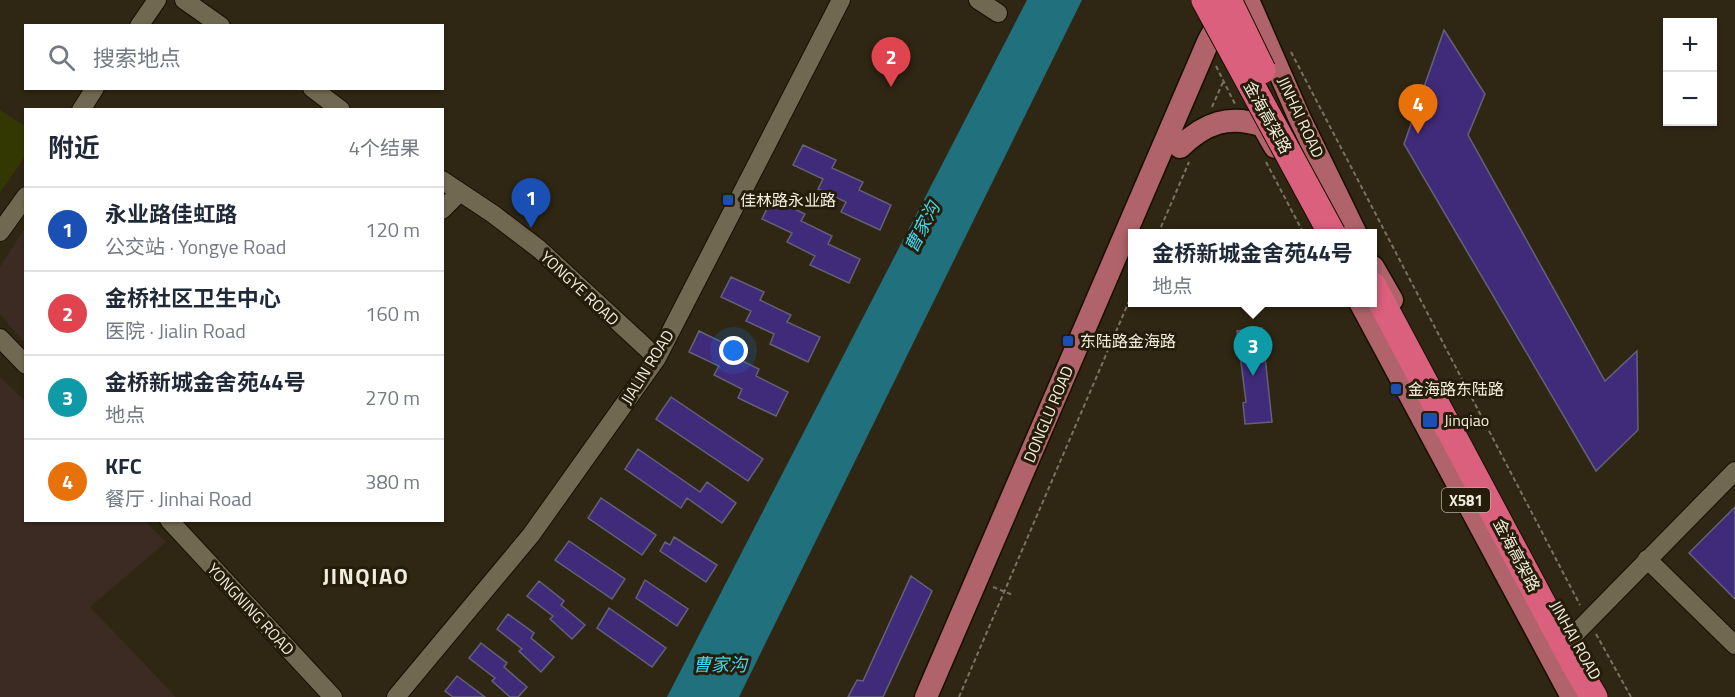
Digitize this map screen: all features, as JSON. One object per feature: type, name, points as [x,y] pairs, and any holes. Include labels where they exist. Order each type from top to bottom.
[{"type":"highway","name":"金海高架路","points":[[1205,0],[1329,229]]},
{"type":"highway","name":"金海高架路","points":[[1228,0],[1286,144],[1342,229]]},
{"type":"highway","name":"金海高架路","points":[[1377,294],[1594,697]]},
{"type":"highway","name":"金海高架路","points":[[1371,307],[1581,697]]},
{"type":"main road","points":[[1197,0],[1222,48],[1286,144],[1320,229]]},
{"type":"main road","name":"DONGLU ROAD","points":[[1144,229],[1222,48],[1228,0]]},
{"type":"main road","name":"DONGLU ROAD","points":[[1139,229],[1222,48],[1247,0]]},
{"type":"main road","name":"JINHAI ROAD","points":[[1247,0],[1299,117],[1354,229]]},
{"type":"main road","points":[[1180,147],[1203,128],[1232,121],[1263,126],[1286,144]]},
{"type":"main road","name":"DONGLU ROAD","points":[[926,697],[1128,254]]},
{"type":"main road","name":"DONGLU ROAD","points":[[943,697],[1128,267]]},
{"type":"main road","name":"JINHAI ROAD","points":[[1377,274],[1581,627],[1607,697]]},
{"type":"main road","name":"JINHAI ROAD","points":[[1362,307],[1572,697]]},
{"type":"street","points":[[140,24],[157,0]]},
{"type":"street","points":[[184,0],[218,24]]},
{"type":"street","name":"JIALIN ROAD","points":[[396,697],[531,535],[657,358],[841,0]]},
{"type":"street","points":[[978,0],[998,13]]},
{"type":"street","points":[[82,108],[93,90]]},
{"type":"street","points":[[315,90],[339,108]]},
{"type":"street","name":"YONGYE ROAD","points":[[444,181],[524,236],[657,358]]},
{"type":"street","points":[[444,208],[460,192]]},
{"type":"street","points":[[0,232],[24,199]]},
{"type":"street","points":[[0,338],[24,363]]},
{"type":"street","points":[[1581,627],[1735,471]]},
{"type":"street","name":"YONGNING ROAD","points":[[171,522],[333,697]]},
{"type":"street","points":[[1647,559],[1735,645]]},
{"type":"path","points":[[1291,52],[1581,627],[1631,697]]},
{"type":"path","points":[[959,697],[1128,304]]},
{"type":"shaded area","points":[[24,230],[24,342],[0,314],[0,267]]},
{"type":"shaded area","points":[[0,377],[24,400],[24,522],[146,522],[166,542],[90,607],[176,697],[0,697]]},
{"type":"green space","points":[[0,110],[24,126],[24,157],[0,193]]},
{"type":"water","name":"曹家沟","points":[[1027,0],[1082,0],[739,697],[667,697]]},
{"type":"building","points":[[1444,30],[1485,94],[1468,135],[1605,381],[1637,351],[1638,430],[1596,471],[1404,144]]},
{"type":"building","points":[[803,145],[836,160],[832,168],[863,182],[859,190],[891,205],[880,230],[841,212],[846,202],[818,189],[823,179],[793,165]]},
{"type":"building","points":[[772,198],[805,214],[801,221],[832,236],[828,244],[860,259],[849,283],[810,265],[815,256],[787,242],[792,233],[762,219]]},
{"type":"building","points":[[731,277],[764,292],[760,300],[791,315],[787,322],[820,337],[808,362],[770,344],[774,334],[746,321],[751,311],[721,297]]},
{"type":"building","points":[[1262,328],[1272,422],[1245,424],[1243,403],[1246,402],[1237,331]]},
{"type":"building","points":[[699,331],[732,347],[728,354],[759,369],[756,376],[788,392],[776,416],[738,398],[742,389],[714,375],[719,366],[689,352]]},
{"type":"building","points":[[671,397],[763,459],[748,481],[656,419]]},
{"type":"building","points":[[638,449],[700,492],[707,482],[736,503],[722,523],[687,498],[681,508],[625,469]]},
{"type":"building","points":[[601,498],[656,535],[642,555],[588,518]]},
{"type":"building","points":[[1735,507],[1735,599],[1689,553]]},
{"type":"building","points":[[674,537],[717,565],[706,582],[660,551],[665,542],[670,545]]},
{"type":"building","points":[[569,541],[625,579],[612,599],[555,560]]},
{"type":"building","points":[[911,576],[932,591],[883,697],[848,697],[857,680],[863,681]]},
{"type":"building","points":[[645,580],[688,609],[677,626],[636,598]]},
{"type":"building","points":[[539,581],[564,601],[561,605],[585,625],[572,639],[550,619],[553,616],[527,596]]},
{"type":"building","points":[[609,608],[666,648],[652,667],[597,628]]},
{"type":"building","points":[[508,614],[534,633],[531,638],[554,657],[541,672],[519,651],[522,649],[497,629]]},
{"type":"building","points":[[481,643],[507,663],[504,667],[527,687],[518,697],[510,697],[492,681],[495,678],[469,658]]},
{"type":"building","points":[[457,676],[485,697],[453,697],[445,691]]},
{"type":"place","name":"金桥社区卫生中心","points":[[891,87]]},
{"type":"place","name":"KFC","points":[[1418,134]]},
{"type":"place","name":"佳林路永业路","points":[[728,200]]},
{"type":"place","name":"永业路佳虹路","points":[[531,228]]},
{"type":"place","name":"东陆路金海路","points":[[1068,341]]},
{"type":"place","name":"金桥新城金舍苑44号","points":[[1253,376]]},
{"type":"place","name":"金海路东陆路","points":[[1396,389]]},
{"type":"place","name":"Jinqiao","points":[[1430,420]]},
{"type":"district","name":"JINQIAO","points":[[366,576]]}]
